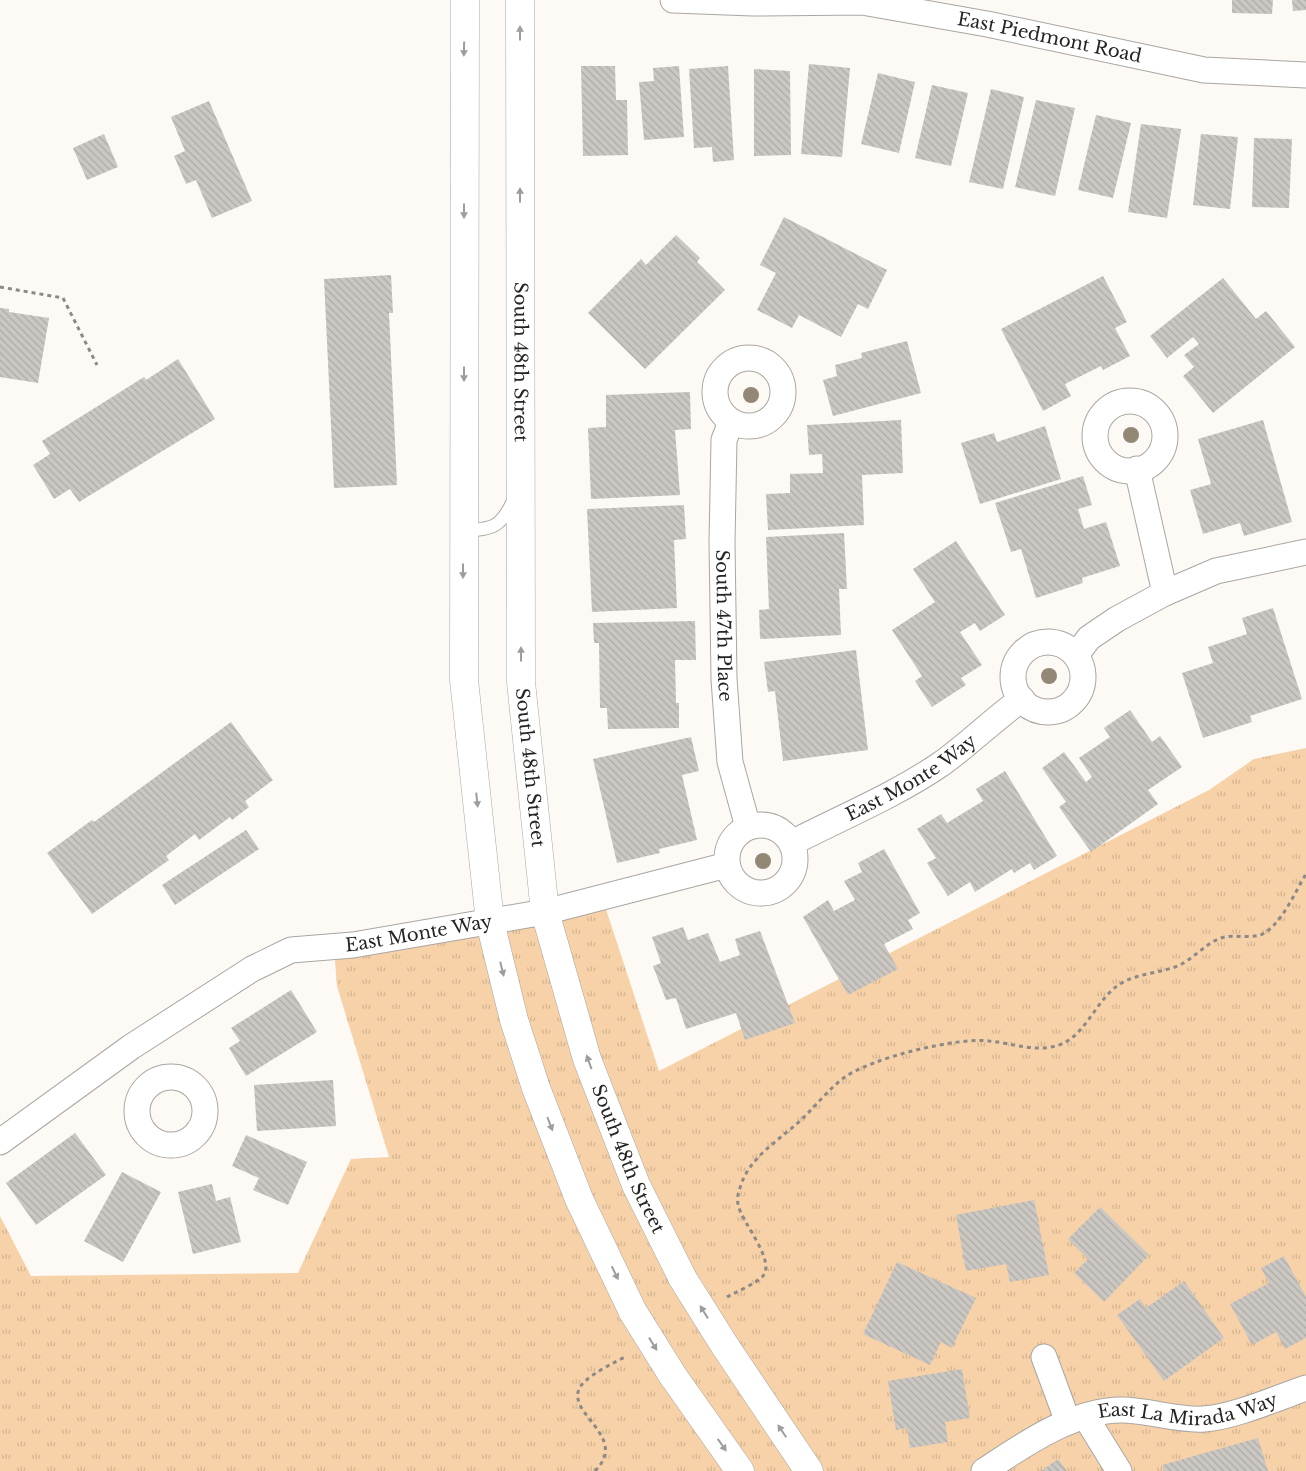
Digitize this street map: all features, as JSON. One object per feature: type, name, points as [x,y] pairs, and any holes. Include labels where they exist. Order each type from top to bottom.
[{"type":"main road","points":[[465,0],[464,680],[490,922],[514,1020],[536,1088],[579,1199],[633,1312],[673,1376],[740,1471]]},
{"type":"main road","name":"South 48th Street","points":[[520,0],[522,682],[546,912],[588,1059],[636,1185],[683,1279],[725,1346],[809,1471]]},
{"type":"street","name":"East Piedmont Road","points":[[673,0],[862,2],[987,24],[1204,70],[1306,76]]},
{"type":"street","name":"South 47th Place","points":[[731,422],[724,440],[722,542],[724,679],[730,762],[748,827]]},
{"type":"street","points":[[1137,469],[1165,593]]},
{"type":"street","points":[[1076,655],[1089,638],[1117,619],[1165,593],[1216,571],[1306,552]]},
{"type":"street","points":[[1042,643],[1058,643],[1076,655],[1082,666],[1083,678],[1081,689],[1074,700],[1065,707],[1054,711],[1042,711],[1031,707],[1022,699],[1016,690],[1014,674],[1019,658],[1027,649],[1042,643]]},
{"type":"street","name":"East Monte Way","points":[[792,843],[883,799],[942,763],[993,720],[1022,699]]},
{"type":"street","points":[[768,825],[778,828],[792,843],[796,853],[796,864],[787,883],[778,890],[757,894],[746,891],[737,884],[727,865],[727,854],[731,842],[738,833],[748,827],[768,825]]},
{"type":"street","name":"East Monte Way","points":[[0,1142],[131,1047],[252,969],[292,950],[353,945],[546,912],[727,865]]},
{"type":"street","points":[[131,1047],[153,1081]]},
{"type":"street","points":[[1044,1357],[1076,1419],[1118,1471]]},
{"type":"street","name":"East La Mirada Way","points":[[984,1471],[1032,1439],[1076,1419],[1123,1410],[1204,1419],[1239,1410],[1306,1388]]},
{"type":"lane","points":[[463,532],[486,530],[505,519],[521,486]]},
{"type":"path","points":[[0,287],[62,298],[97,365]]},
{"type":"path","points":[[747,1286],[763,1276],[766,1267],[764,1256],[737,1203],[740,1186],[770,1144],[805,1117],[833,1087],[847,1076],[908,1053],[939,1046],[987,1041],[1034,1048],[1060,1045],[1072,1038],[1111,990],[1122,983],[1177,966],[1204,946],[1223,937],[1255,936],[1265,932],[1284,911],[1306,874]]},
{"type":"path","points":[[595,1471],[606,1456],[604,1445],[601,1434],[579,1401],[579,1390],[584,1382],[610,1365]]},
{"type":"green space","points":[[1306,748],[1306,1471],[0,1471],[0,1216],[31,1276],[298,1273],[351,1159],[389,1157],[337,986],[334,947],[602,897],[659,1071],[1209,790],[1254,759]]},
{"type":"building","points":[[1232,0],[1273,0],[1272,14],[1232,13]]},
{"type":"building","points":[[1292,0],[1306,0],[1306,10],[1293,11]]},
{"type":"building","points":[[809,64],[850,68],[842,157],[801,154]]},
{"type":"building","points":[[581,66],[615,66],[616,100],[627,100],[628,155],[583,156]]},
{"type":"building","points":[[679,66],[684,137],[644,140],[639,82],[654,81],[653,68]]},
{"type":"building","points":[[728,66],[734,160],[713,162],[712,147],[694,148],[689,69]]},
{"type":"building","points":[[754,69],[790,71],[791,155],[754,156]]},
{"type":"building","points":[[878,73],[915,82],[899,153],[861,144]]},
{"type":"building","points":[[932,85],[968,93],[951,166],[915,158]]},
{"type":"building","points":[[991,89],[1024,97],[1003,189],[969,182]]},
{"type":"building","points":[[1036,100],[1075,108],[1055,196],[1015,187]]},
{"type":"building","points":[[209,101],[252,201],[212,218],[196,180],[186,184],[174,156],[185,151],[171,117]]},
{"type":"building","points":[[1096,115],[1131,123],[1113,198],[1078,190]]},
{"type":"building","points":[[1141,124],[1181,129],[1167,218],[1128,212]]},
{"type":"building","points":[[104,134],[118,167],[87,180],[73,148]]},
{"type":"building","points":[[1201,134],[1238,137],[1230,209],[1193,205]]},
{"type":"building","points":[[1254,138],[1292,139],[1289,208],[1252,207]]},
{"type":"building","points":[[784,217],[887,270],[868,309],[858,304],[841,337],[799,315],[792,328],[757,310],[776,273],[760,265]]},
{"type":"building","points":[[676,235],[700,258],[697,262],[725,290],[645,369],[588,313],[641,259],[646,265]]},
{"type":"building","points":[[391,275],[393,313],[389,313],[397,485],[334,488],[324,279]]},
{"type":"building","points":[[1103,276],[1127,322],[1115,328],[1130,356],[1103,370],[1101,366],[1065,384],[1071,396],[1043,411],[1001,329]]},
{"type":"building","points":[[1223,278],[1256,319],[1266,311],[1295,347],[1213,413],[1183,376],[1194,367],[1184,355],[1199,344],[1193,337],[1167,358],[1150,336]]},
{"type":"building","points":[[0,308],[9,309],[9,312],[49,318],[38,383],[0,377]]},
{"type":"building","points":[[907,341],[921,393],[833,416],[823,380],[837,376],[835,365],[862,358],[861,353]]},
{"type":"building","points":[[178,359],[215,419],[79,502],[70,489],[54,499],[33,465],[50,454],[42,441],[144,377],[146,380]]},
{"type":"building","points":[[690,392],[691,429],[675,430],[680,495],[591,499],[588,428],[606,427],[606,395]]},
{"type":"building","points":[[901,420],[903,473],[862,475],[864,525],[768,530],[766,494],[790,493],[790,474],[823,473],[822,454],[809,455],[807,425]]},
{"type":"building","points":[[1263,420],[1292,522],[1244,536],[1240,523],[1203,534],[1190,490],[1211,484],[1198,439]]},
{"type":"building","points":[[1045,426],[1061,479],[980,504],[961,443],[994,433],[997,442]]},
{"type":"building","points":[[1083,476],[1092,505],[1078,509],[1084,529],[1106,522],[1120,566],[1082,578],[1083,583],[1036,598],[1021,549],[1011,552],[995,503]]},
{"type":"building","points":[[684,505],[686,539],[674,540],[677,608],[592,612],[587,509]]},
{"type":"building","points":[[844,533],[847,589],[839,589],[841,635],[760,639],[759,610],[769,609],[766,537]]},
{"type":"building","points":[[956,541],[1005,615],[980,631],[975,623],[960,632],[982,665],[961,678],[966,685],[932,707],[915,681],[922,676],[892,630],[935,602],[913,569]]},
{"type":"building","points":[[1273,608],[1302,699],[1250,716],[1252,722],[1203,738],[1182,673],[1213,663],[1208,647],[1247,634],[1242,618]]},
{"type":"building","points":[[695,621],[696,660],[675,660],[676,703],[679,703],[679,728],[608,729],[607,708],[600,708],[599,643],[594,643],[593,623]]},
{"type":"building","points":[[856,650],[868,750],[783,761],[775,691],[768,692],[764,662]]},
{"type":"building","points":[[1130,710],[1152,742],[1160,736],[1182,767],[1148,790],[1158,804],[1091,852],[1059,807],[1066,802],[1042,768],[1064,752],[1086,782],[1092,777],[1079,758],[1110,737],[1104,728]]},
{"type":"building","points":[[231,722],[273,780],[245,801],[249,807],[232,820],[230,817],[199,840],[195,834],[166,856],[169,860],[92,914],[47,853],[92,820],[94,822]]},
{"type":"building","points":[[691,737],[699,771],[682,775],[697,840],[659,849],[660,853],[617,863],[593,759]]},
{"type":"building","points":[[1005,771],[1057,856],[1034,870],[1030,863],[1014,873],[1012,869],[975,892],[970,882],[948,896],[927,863],[936,858],[917,829],[941,814],[947,823],[983,801],[976,789]]},
{"type":"building","points":[[246,830],[259,849],[175,905],[162,885]]},
{"type":"building","points":[[884,849],[920,913],[908,920],[913,929],[884,944],[898,969],[848,995],[803,917],[828,900],[834,911],[855,900],[844,881],[862,872],[858,863]]},
{"type":"building","points":[[683,927],[688,940],[708,933],[720,962],[740,955],[735,939],[760,931],[795,1023],[745,1040],[736,1013],[686,1029],[676,998],[666,1000],[653,966],[661,963],[652,937]]},
{"type":"building","points":[[291,990],[317,1032],[246,1076],[229,1048],[240,1041],[231,1028]]},
{"type":"building","points":[[333,1080],[336,1126],[257,1131],[254,1085]]},
{"type":"building","points":[[75,1133],[106,1175],[36,1225],[6,1183]]},
{"type":"building","points":[[246,1135],[307,1162],[288,1205],[253,1190],[259,1178],[232,1166]]},
{"type":"building","points":[[122,1172],[161,1192],[123,1262],[84,1241]]},
{"type":"building","points":[[212,1184],[216,1201],[230,1197],[241,1242],[193,1254],[178,1192]]},
{"type":"building","points":[[1034,1200],[1049,1275],[1010,1282],[1006,1264],[966,1271],[956,1215]]},
{"type":"building","points":[[1100,1207],[1149,1255],[1104,1302],[1074,1273],[1088,1259],[1068,1239]]},
{"type":"building","points":[[1284,1256],[1306,1297],[1306,1338],[1285,1349],[1276,1332],[1252,1345],[1230,1304],[1269,1283],[1261,1268]]},
{"type":"building","points":[[897,1262],[976,1298],[952,1348],[941,1342],[930,1365],[863,1334]]},
{"type":"building","points":[[1184,1281],[1224,1338],[1164,1381],[1117,1315],[1140,1299],[1146,1308]]},
{"type":"building","points":[[962,1369],[970,1418],[945,1422],[948,1442],[910,1448],[907,1428],[896,1430],[888,1381]]},
{"type":"building","points":[[1258,1438],[1268,1471],[1164,1471],[1162,1465]]},
{"type":"building","points":[[1058,1459],[1067,1471],[1041,1471]]}]
